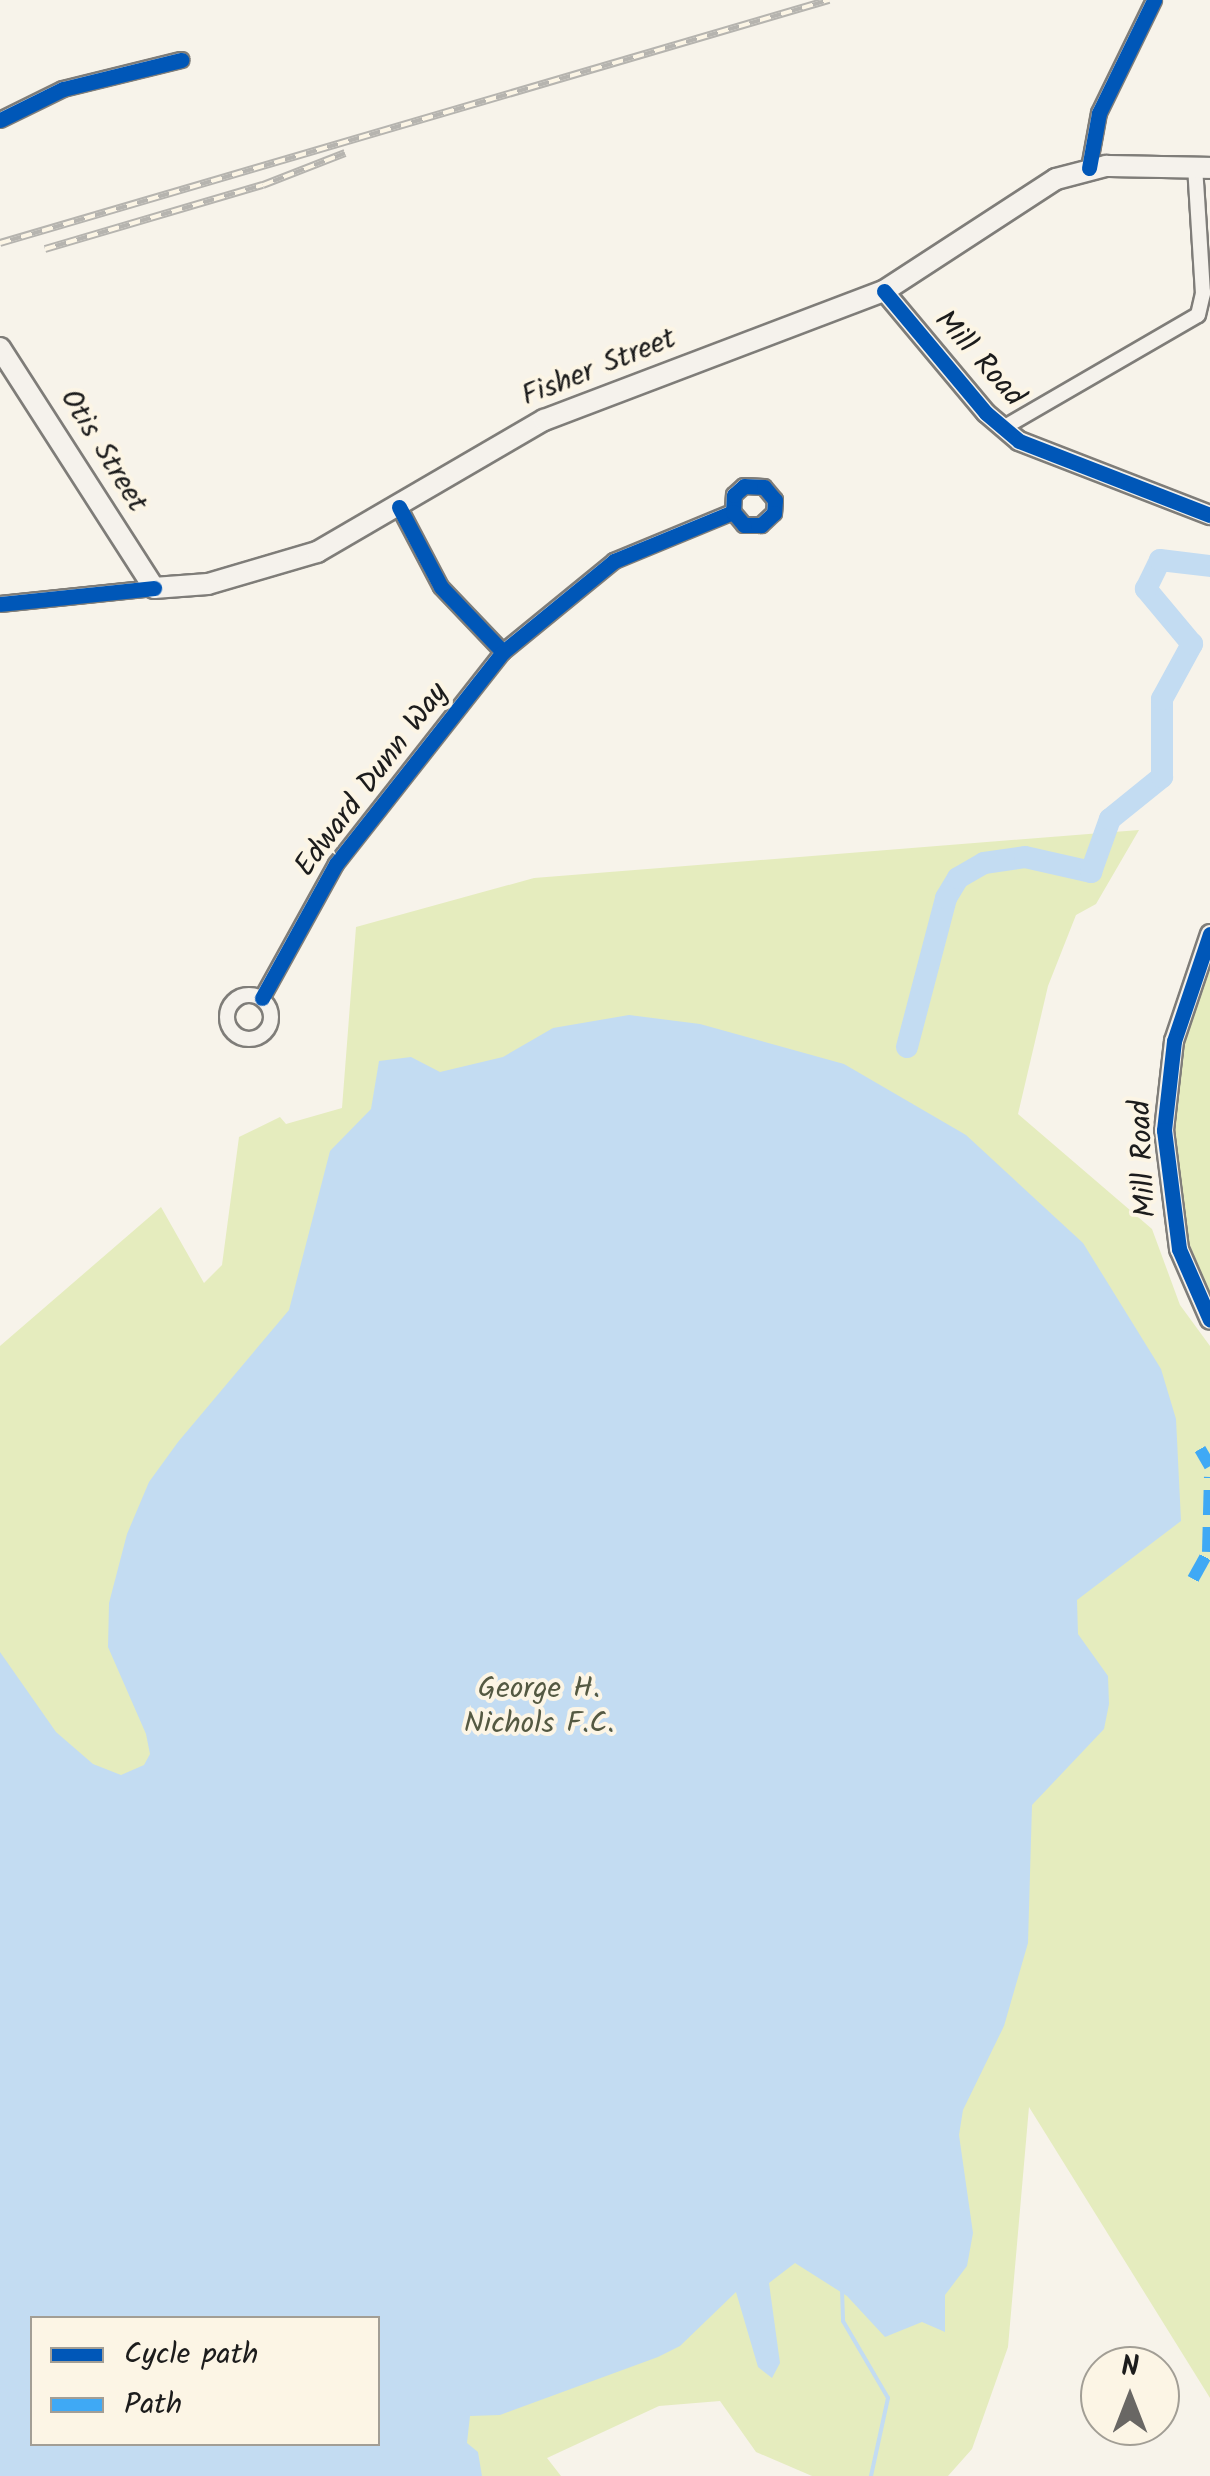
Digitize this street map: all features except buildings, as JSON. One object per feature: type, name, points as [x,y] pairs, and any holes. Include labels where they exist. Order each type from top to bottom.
[{"type":"main road","name":"Fisher Street","points":[[154,588],[208,584],[288,563],[399,507],[544,420],[884,291],[1040,186],[1089,168],[1203,168]]},
{"type":"main road","name":"Otis Street","points":[[0,348],[154,588]]},
{"type":"street","points":[[1089,168],[1099,113],[1154,0]]},
{"type":"street","points":[[0,120],[64,89],[180,60]]},
{"type":"street","points":[[1003,428],[1198,315],[1203,293],[1203,168]]},
{"type":"street","name":"Mill Road","points":[[884,291],[1003,428],[1060,462],[1210,515]]},
{"type":"street","points":[[399,507],[440,587],[504,652]]},
{"type":"street","name":"Edward Dunn Way","points":[[262,998],[336,864],[504,652],[614,561],[733,512]]},
{"type":"street","name":"Fisher Street","points":[[0,604],[154,588]]},
{"type":"street","name":"Mill Road","points":[[1210,934],[1174,1042],[1164,1130],[1179,1249],[1210,1320]]},
{"type":"green space","name":"George H. Nichols F.C.","points":[[1139,830],[1096,904],[1076,915],[1048,986],[1018,1114],[1152,1229],[1180,1305],[1210,1346],[1210,2398],[1029,2107],[1008,2347],[972,2449],[948,2476],[812,2476],[756,2452],[720,2401],[659,2406],[547,2458],[561,2476],[0,2476],[0,1346],[161,1207],[204,1283],[222,1265],[239,1137],[280,1117],[286,1124],[342,1108],[356,927],[534,878]]},
{"type":"green space","points":[[1210,960],[1210,1295],[1183,1228],[1174,1149],[1176,1078],[1193,998]]},
{"type":"water","name":"George H. Nichols F.C.","points":[[629,1015],[700,1024],[844,1064],[966,1135],[1083,1243],[1161,1369],[1176,1419],[1181,1521],[1077,1600],[1078,1634],[1108,1676],[1109,1704],[1104,1729],[1032,1805],[1028,1943],[1004,2026],[963,2110],[959,2135],[973,2233],[967,2266],[945,2295],[945,2332],[922,2322],[885,2337],[847,2296],[795,2263],[769,2283],[780,2363],[772,2378],[758,2367],[736,2292],[680,2346],[658,2357],[500,2415],[470,2416],[467,2443],[478,2452],[482,2476],[0,2476],[0,1652],[56,1732],[93,1764],[121,1775],[144,1765],[150,1754],[146,1734],[108,1647],[109,1603],[127,1534],[149,1482],[289,1310],[330,1151],[371,1109],[379,1061],[411,1057],[440,1072],[503,1057],[553,1028]]},
{"type":"waterway","points":[[907,1047],[946,898],[958,878],[984,863],[1025,857],[1091,872],[1110,819],[1162,777],[1162,699],[1192,644],[1146,589],[1160,560],[1210,566]]},
{"type":"waterway","points":[[842,2290],[843,2321],[888,2398],[871,2476]]},
{"type":"railway","points":[[0,243],[829,0]]},
{"type":"railway","points":[[45,249],[263,185],[345,153]]},
{"type":"marked path","points":[[1200,1449],[1210,1466]]},
{"type":"marked path","points":[[1193,1579],[1208,1552],[1210,1477]]},
{"type":"cycle path","points":[[1089,168],[1099,113],[1154,0]]},
{"type":"cycle path","points":[[0,120],[63,89],[181,60]]},
{"type":"cycle path","points":[[884,291],[986,413],[1019,441],[1210,515]]},
{"type":"cycle path","points":[[399,507],[441,587],[503,652],[614,561],[733,512],[734,495],[744,486],[764,487],[775,500],[774,513],[761,525],[744,525],[733,512]]},
{"type":"cycle path","points":[[0,604],[154,588]]},
{"type":"cycle path","points":[[262,998],[336,864],[503,652]]},
{"type":"cycle path","points":[[1210,934],[1174,1041],[1164,1130],[1179,1249],[1210,1320]]}]
